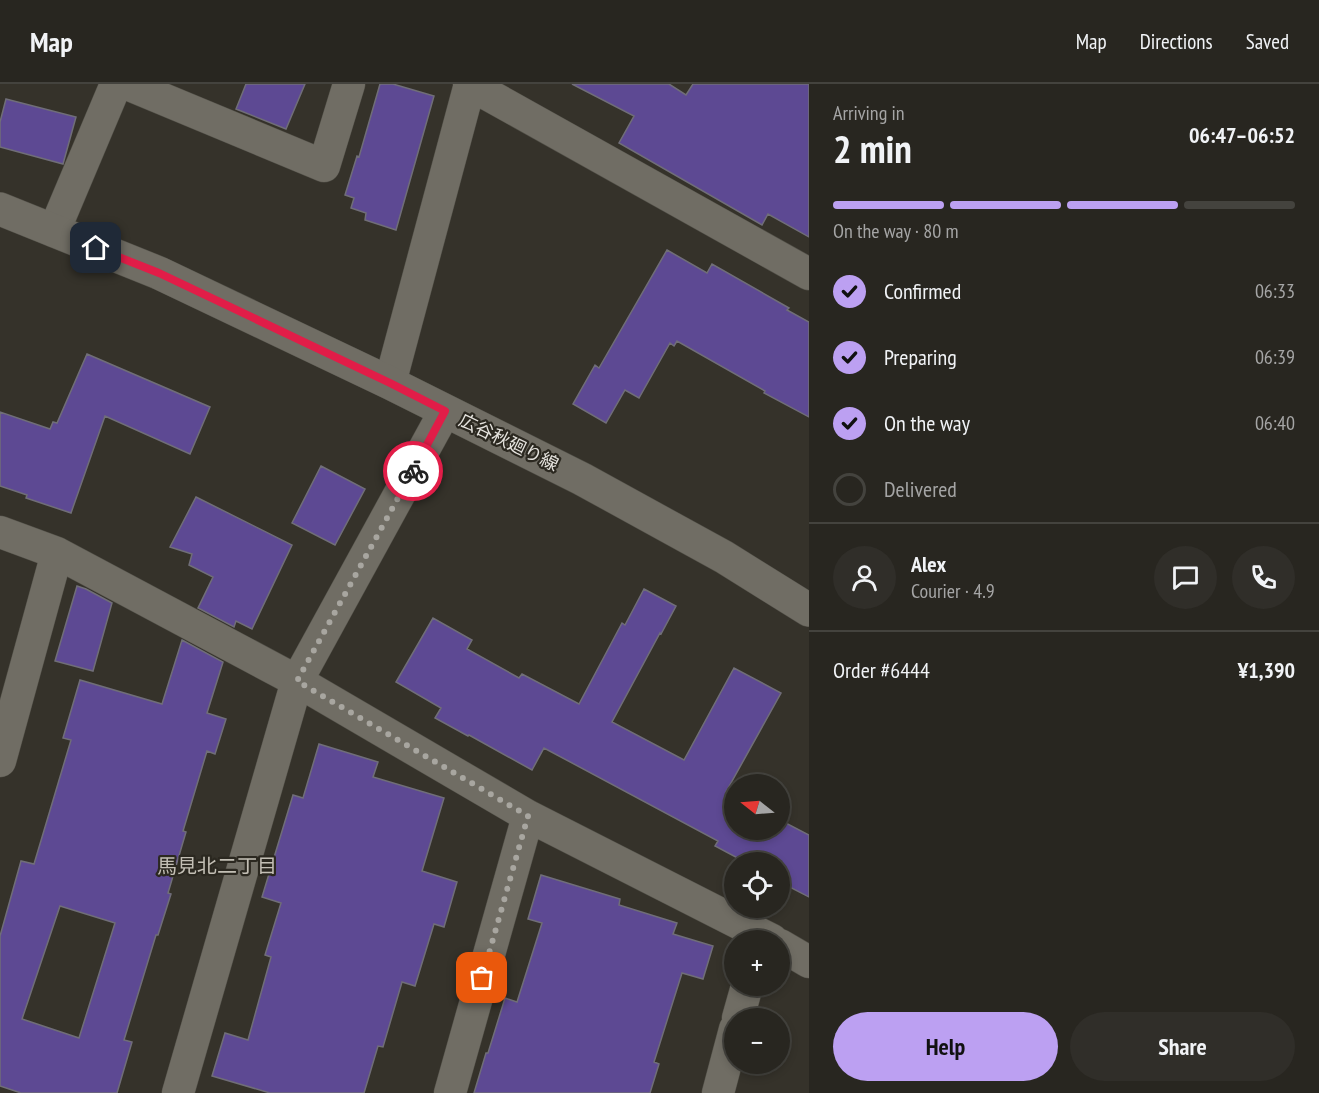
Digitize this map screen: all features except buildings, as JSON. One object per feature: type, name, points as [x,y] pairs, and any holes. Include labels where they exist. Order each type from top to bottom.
[{"type":"street","points":[[54,231],[116,84]]},
{"type":"street","points":[[127,84],[324,166],[349,84]]},
{"type":"street","points":[[390,383],[470,84],[809,274]]},
{"type":"street","name":"広谷秋廻り線","points":[[0,208],[159,273],[390,383],[582,479],[724,556],[809,610]]},
{"type":"street","points":[[177,1093],[297,681],[445,411]]},
{"type":"street","points":[[0,532],[57,553],[297,681],[528,816],[749,930]]},
{"type":"street","points":[[0,761],[57,553]]},
{"type":"street","points":[[450,1093],[528,816]]},
{"type":"street","points":[[790,952],[809,962]]},
{"type":"street","points":[[718,1093],[724,1070]]},
{"type":"way so far","points":[[413,471],[297,681],[528,816],[482,978]]},
{"type":"district","name":"馬見北二丁目","points":[[217,866]]},
{"type":"route","points":[[96,248],[159,273],[445,411],[413,471]]}]
